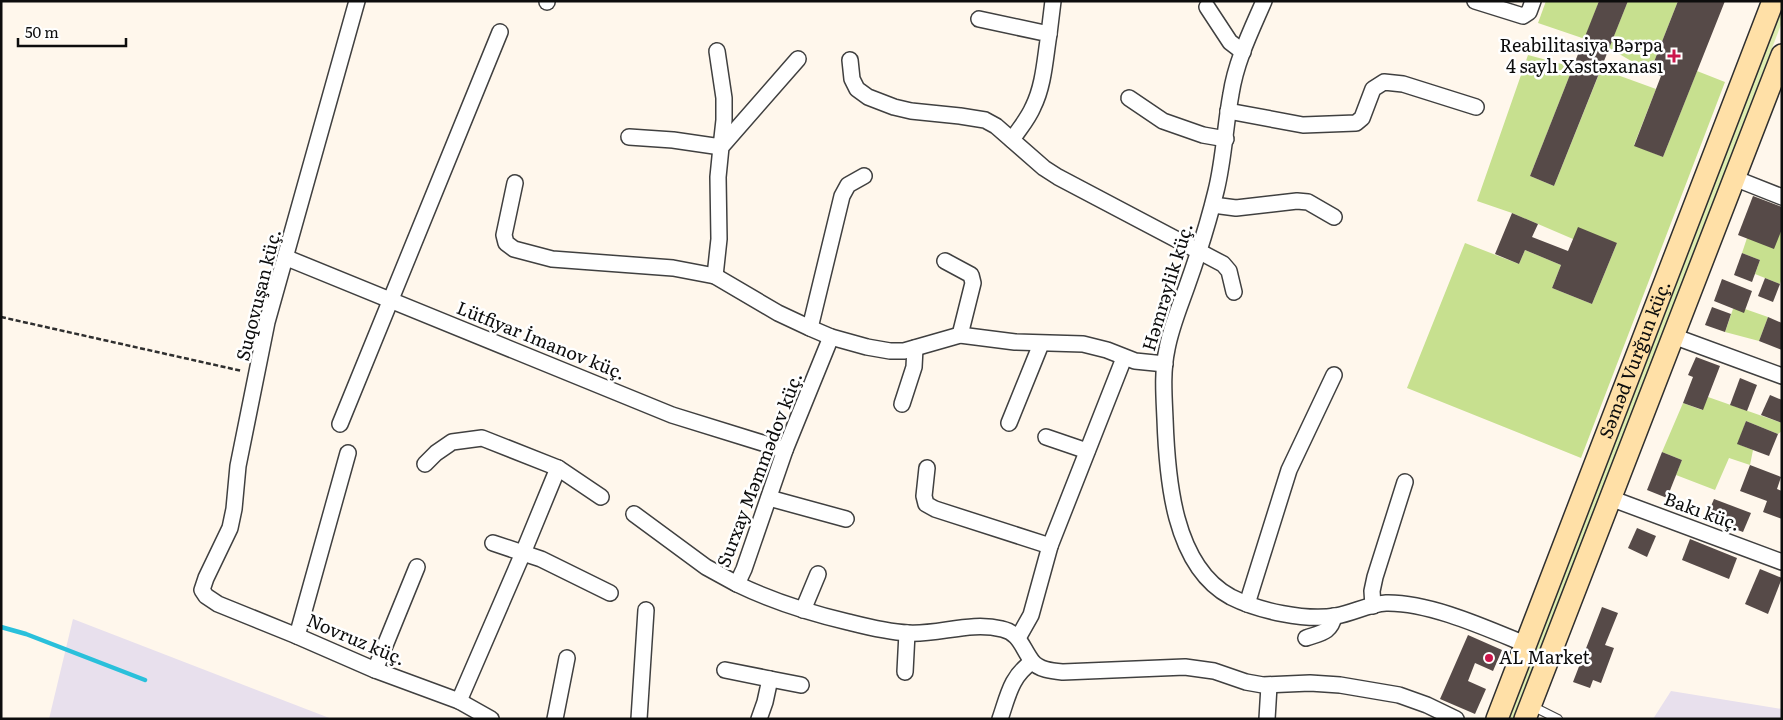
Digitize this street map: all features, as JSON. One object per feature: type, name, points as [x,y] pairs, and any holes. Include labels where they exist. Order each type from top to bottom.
[{"type":"main road","name":"Səməd Vurğun küç.","points":[[1497,719],[1774,1]]},
{"type":"main road","name":"Səməd Vurğun küç.","points":[[1527,712],[1782,55]]},
{"type":"street","name":"Suqovuşan küç.","points":[[206,596],[202,590],[202,585],[230,528],[234,509],[238,466],[258,375],[267,322],[287,258],[358,1]]},
{"type":"street","points":[[1012,140],[1035,102],[1042,80],[1053,1]]},
{"type":"street","name":"Həmrəylik küç.","points":[[1264,1],[1236,71],[1228,111],[1226,139],[1213,205],[1199,252],[1171,330],[1165,364],[1164,389],[1167,459],[1171,494],[1183,534],[1194,560],[1214,585],[1230,596],[1247,604],[1270,611],[1310,617],[1334,616],[1385,603],[1394,604],[1427,609],[1461,619],[1525,644]]},
{"type":"street","points":[[1476,1],[1523,16],[1529,12],[1533,1]]},
{"type":"street","points":[[1207,7],[1230,42],[1242,52]]},
{"type":"street","points":[[978,19],[1049,34]]},
{"type":"street","points":[[340,424],[392,301],[500,32]]},
{"type":"street","points":[[715,276],[718,239],[718,185],[724,120],[724,98],[717,51]]},
{"type":"street","points":[[721,147],[798,59]]},
{"type":"street","points":[[850,60],[852,79],[857,89],[868,97],[911,111],[985,120],[996,126],[1044,168],[1063,181],[1223,264],[1228,271],[1234,292]]},
{"type":"street","points":[[1228,111],[1303,125],[1356,124],[1362,118],[1373,89],[1384,82],[1403,84],[1476,107]]},
{"type":"street","points":[[1129,98],[1163,121],[1196,132],[1226,139]]},
{"type":"street","points":[[629,137],[673,140],[721,147]]},
{"type":"street","points":[[810,328],[842,196],[848,186],[864,176]]},
{"type":"street","points":[[1734,178],[1782,197]]},
{"type":"street","points":[[515,183],[504,236],[506,243],[514,249],[552,259],[673,268],[715,276],[810,328],[831,337],[867,347],[890,351],[904,350],[960,335],[1041,344],[1083,344],[1107,350],[1135,361],[1165,364]]},
{"type":"street","points":[[1213,205],[1236,208],[1297,201],[1308,202],[1334,217]]},
{"type":"street","name":"Lütfiyar İmanov küç.","points":[[287,258],[672,415],[785,450]]},
{"type":"street","points":[[945,261],[971,275],[973,283],[960,335]]},
{"type":"street","points":[[1673,336],[1782,376]]},
{"type":"street","name":"Surxay Məmmədov küç.","points":[[831,337],[785,450],[737,584],[803,610],[883,631],[927,633],[962,627],[986,626],[1005,629],[1018,638]]},
{"type":"street","points":[[1009,423],[1041,344]]},
{"type":"street","points":[[902,404],[914,367],[915,348]]},
{"type":"street","points":[[1124,358],[1086,450],[1050,546],[1031,615],[1018,638],[1032,662],[1046,670],[1063,672],[1185,667],[1214,671],[1246,682],[1269,686],[1310,683],[1340,685],[1374,690],[1406,698],[1456,719]]},
{"type":"street","points":[[1247,604],[1289,470],[1334,375]]},
{"type":"street","points":[[1046,437],[1086,450]]},
{"type":"street","points":[[425,464],[436,453],[452,442],[482,438],[558,468],[601,497]]},
{"type":"street","points":[[297,636],[348,453]]},
{"type":"street","points":[[459,701],[558,468]]},
{"type":"street","points":[[927,468],[924,496],[926,504],[935,509],[1050,546]]},
{"type":"street","points":[[1373,606],[1372,591],[1375,578],[1405,482]]},
{"type":"street","points":[[769,498],[846,519]]},
{"type":"street","name":"Bakı küç.","points":[[1610,498],[1782,562]]},
{"type":"street","points":[[634,514],[706,567],[737,584]]},
{"type":"street","points":[[492,543],[540,559],[610,593]]},
{"type":"street","points":[[375,670],[417,567]]},
{"type":"street","points":[[803,610],[818,574]]},
{"type":"street","name":"Novruz küç.","points":[[206,596],[218,604],[375,670],[459,701],[491,719]]},
{"type":"street","points":[[639,719],[646,610]]},
{"type":"street","points":[[1306,638],[1326,631],[1333,625],[1334,616]]},
{"type":"street","points":[[905,672],[907,633]]},
{"type":"street","points":[[555,719],[567,658]]},
{"type":"street","points":[[1000,719],[1015,678],[1022,668],[1032,662]]},
{"type":"street","points":[[725,670],[801,686]]},
{"type":"street","points":[[759,719],[770,679]]},
{"type":"street","points":[[1267,719],[1269,686]]},
{"type":"lane","points":[[1527,712],[1558,719]]},
{"type":"path","points":[[1,317],[258,375]]},
{"type":"shaded area","points":[[73,619],[332,719],[49,719]]},
{"type":"shaded area","points":[[1671,691],[1782,709],[1782,719],[1653,719]]},
{"type":"green space","points":[[1546,1],[1599,1],[1585,39],[1538,23]]},
{"type":"green space","points":[[1628,1],[1678,1],[1650,72],[1609,48]]},
{"type":"green space","points":[[1777,13],[1782,15],[1782,22],[1515,719],[1507,719]]},
{"type":"green space","points":[[1528,55],[1573,67],[1530,176],[1554,186],[1601,69],[1656,89],[1634,145],[1663,157],[1697,71],[1725,82],[1581,458],[1407,388],[1465,243],[1519,264],[1525,250],[1561,265],[1552,288],[1592,304],[1617,243],[1573,239],[1512,213],[1477,201]]},
{"type":"green space","points":[[1782,229],[1782,278],[1780,284],[1755,274],[1760,260],[1742,253],[1747,238]]},
{"type":"green space","points":[[1733,309],[1745,309],[1768,317],[1759,341],[1725,332]]},
{"type":"green space","points":[[1708,397],[1782,423],[1782,431],[1778,434],[1746,421],[1738,444],[1753,450],[1750,465],[1729,458],[1715,490],[1676,475],[1682,460],[1662,452],[1683,403],[1702,410]]},
{"type":"building","points":[[1599,1],[1628,1],[1554,186],[1530,176]]},
{"type":"building","points":[[1678,1],[1725,1],[1663,157],[1634,146],[1661,76],[1650,72]]},
{"type":"building","points":[[1753,196],[1782,207],[1782,229],[1774,249],[1738,235]]},
{"type":"building","points":[[1512,213],[1538,224],[1532,237],[1568,251],[1578,227],[1617,243],[1592,304],[1552,288],[1561,265],[1525,250],[1519,264],[1495,254]]},
{"type":"building","points":[[1742,253],[1760,260],[1752,282],[1734,275]]},
{"type":"building","points":[[1765,278],[1780,284],[1773,302],[1758,296]]},
{"type":"building","points":[[1722,279],[1752,291],[1744,313],[1714,301]]},
{"type":"building","points":[[1712,307],[1731,314],[1725,332],[1705,325]]},
{"type":"building","points":[[1768,317],[1782,323],[1782,350],[1759,341]]},
{"type":"building","points":[[1696,357],[1720,366],[1703,410],[1683,403],[1693,377],[1688,375]]},
{"type":"building","points":[[1740,378],[1757,385],[1747,411],[1730,405]]},
{"type":"building","points":[[1770,395],[1782,400],[1782,423],[1761,415]]},
{"type":"building","points":[[1746,421],[1778,434],[1769,456],[1737,444]]},
{"type":"building","points":[[1662,452],[1682,460],[1667,498],[1647,490]]},
{"type":"building","points":[[1750,465],[1781,477],[1777,489],[1782,491],[1782,519],[1763,512],[1767,501],[1740,491]]},
{"type":"building","points":[[1714,499],[1751,513],[1743,532],[1706,518]]},
{"type":"building","points":[[1637,528],[1656,536],[1647,557],[1628,548]]},
{"type":"building","points":[[1690,539],[1737,558],[1729,579],[1682,560]]},
{"type":"building","points":[[1760,569],[1782,578],[1768,614],[1745,604]]},
{"type":"building","points":[[1602,607],[1618,613],[1605,645],[1614,648],[1601,683],[1593,680],[1590,688],[1573,682]]},
{"type":"building","points":[[1468,635],[1502,650],[1493,671],[1475,663],[1468,681],[1486,689],[1475,714],[1440,699]]},
{"type":"waterway","points":[[1,627],[26,634],[145,680]]},
{"type":"place","name":"Reabilitasiya Bәrpa 4 saylı Xəstəxanası","points":[[1674,56]]},
{"type":"place","name":"AL Market","points":[[1489,658]]}]
